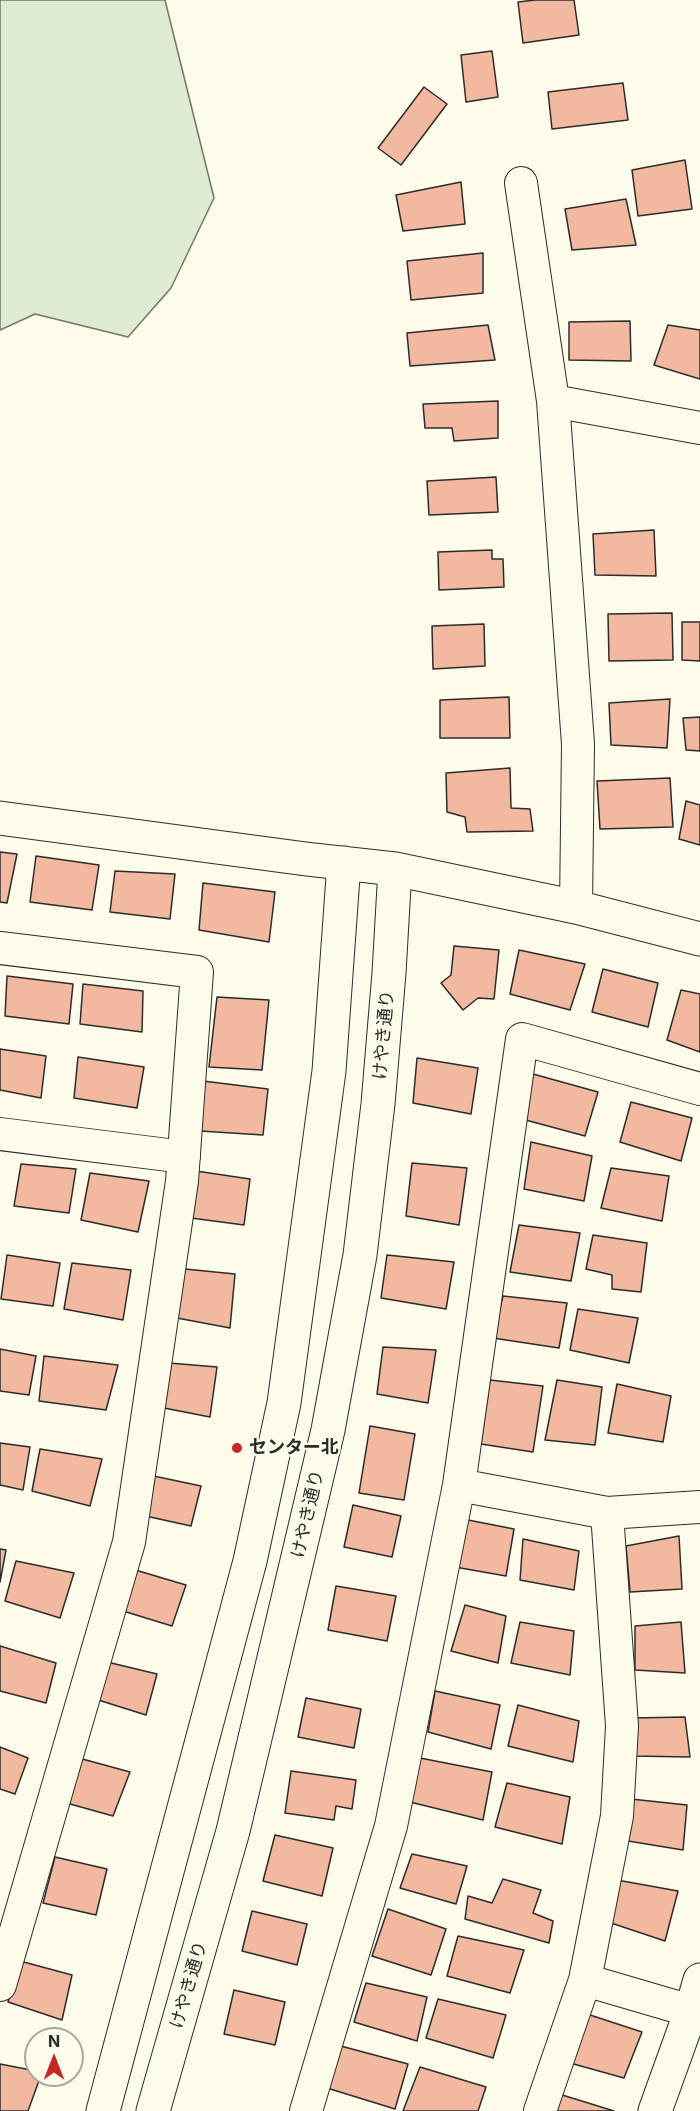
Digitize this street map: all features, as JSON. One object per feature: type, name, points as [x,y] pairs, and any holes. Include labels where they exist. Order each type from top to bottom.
[{"type":"street","points":[[521,183],[553,401],[578,744],[576,907]]},
{"type":"street","points":[[553,401],[700,428]]},
{"type":"street","points":[[0,818],[395,869],[576,907],[700,939]]},
{"type":"street","points":[[103,2111],[250,1561],[284,1403],[329,1071],[344,863]]},
{"type":"street","name":"けやき通り","points":[[153,2111],[233,1831],[328,1430],[360,1255],[378,1104],[395,869]]},
{"type":"street","points":[[0,948],[197,972],[181,1193],[129,1542],[0,1985]]},
{"type":"street","points":[[306,2111],[391,1826],[459,1485],[522,1039],[700,1089]]},
{"type":"street","points":[[0,1134],[184,1157]]},
{"type":"street","points":[[459,1485],[607,1513],[700,1508]]},
{"type":"street","points":[[540,2111],[585,1980],[617,1816],[622,1726],[607,1513]]},
{"type":"street","points":[[585,1980],[696,1996],[655,2111]]},
{"type":"green space","points":[[0,0],[165,0],[214,198],[171,288],[128,337],[35,314],[0,330]]},
{"type":"building","points":[[574,0],[579,35],[523,43],[518,2]]},
{"type":"building","points":[[492,51],[498,97],[466,102],[461,55]]},
{"type":"building","points":[[623,83],[628,120],[552,129],[548,92]]},
{"type":"building","points":[[424,87],[447,104],[401,165],[378,148]]},
{"type":"building","points":[[685,160],[692,209],[638,216],[632,170]]},
{"type":"building","points":[[461,182],[465,224],[403,231],[396,195]]},
{"type":"building","points":[[626,199],[636,245],[572,250],[565,209]]},
{"type":"building","points":[[483,253],[483,293],[411,300],[407,261]]},
{"type":"building","points":[[630,321],[631,361],[569,360],[569,322]]},
{"type":"building","points":[[488,325],[495,360],[410,366],[407,333]]},
{"type":"building","points":[[668,325],[700,330],[700,379],[654,365]]},
{"type":"building","points":[[498,401],[498,438],[454,441],[452,428],[425,428],[423,404]]},
{"type":"building","points":[[496,477],[498,512],[429,515],[427,481]]},
{"type":"building","points":[[654,530],[656,576],[595,575],[593,534]]},
{"type":"building","points":[[492,550],[492,559],[503,559],[504,587],[439,590],[438,552]]},
{"type":"building","points":[[672,613],[673,660],[609,661],[608,614]]},
{"type":"building","points":[[682,622],[700,622],[700,661],[682,660]]},
{"type":"building","points":[[484,624],[485,666],[433,669],[432,626]]},
{"type":"building","points":[[509,697],[510,738],[440,738],[440,700]]},
{"type":"building","points":[[670,699],[667,748],[611,745],[609,703]]},
{"type":"building","points":[[700,717],[700,751],[686,750],[683,718]]},
{"type":"building","points":[[510,768],[511,808],[530,809],[533,831],[467,832],[465,817],[447,812],[446,773]]},
{"type":"building","points":[[670,778],[673,827],[600,829],[597,781]]},
{"type":"building","points":[[686,801],[700,805],[700,845],[679,839]]},
{"type":"building","points":[[0,852],[17,854],[7,903],[0,902]]},
{"type":"building","points":[[36,856],[99,865],[92,910],[30,902]]},
{"type":"building","points":[[115,871],[175,874],[170,919],[110,912]]},
{"type":"building","points":[[203,883],[275,892],[269,942],[199,930]]},
{"type":"building","points":[[454,946],[499,950],[494,999],[478,998],[463,1010],[441,983],[451,975]]},
{"type":"building","points":[[519,950],[585,964],[570,1010],[510,994]]},
{"type":"building","points":[[603,969],[658,983],[648,1027],[592,1012]]},
{"type":"building","points":[[7,976],[73,984],[69,1024],[5,1016]]},
{"type":"building","points":[[83,984],[143,991],[142,1032],[80,1024]]},
{"type":"building","points":[[681,990],[700,994],[700,1052],[667,1040]]},
{"type":"building","points":[[217,997],[269,1000],[262,1070],[209,1067]]},
{"type":"building","points":[[0,1049],[46,1056],[41,1098],[0,1090]]},
{"type":"building","points":[[78,1057],[144,1067],[137,1108],[74,1098]]},
{"type":"building","points":[[417,1058],[478,1068],[471,1114],[413,1103]]},
{"type":"building","points":[[533,1074],[598,1092],[585,1136],[522,1119]]},
{"type":"building","points":[[203,1081],[268,1089],[263,1135],[200,1131]]},
{"type":"building","points":[[631,1102],[692,1118],[681,1161],[620,1142]]},
{"type":"building","points":[[531,1142],[592,1156],[584,1201],[524,1189]]},
{"type":"building","points":[[412,1163],[467,1168],[459,1225],[406,1216]]},
{"type":"building","points":[[21,1164],[76,1169],[69,1213],[14,1206]]},
{"type":"building","points":[[611,1168],[669,1176],[662,1221],[601,1208]]},
{"type":"building","points":[[196,1171],[250,1179],[244,1225],[191,1218]]},
{"type":"building","points":[[90,1173],[149,1181],[138,1232],[81,1220]]},
{"type":"building","points":[[519,1225],[580,1233],[571,1281],[510,1272]]},
{"type":"building","points":[[593,1235],[647,1243],[641,1292],[612,1289],[612,1275],[586,1269]]},
{"type":"building","points":[[7,1255],[60,1263],[53,1306],[1,1299]]},
{"type":"building","points":[[387,1255],[454,1262],[446,1309],[381,1298]]},
{"type":"building","points":[[72,1263],[131,1270],[123,1320],[64,1309]]},
{"type":"building","points":[[185,1269],[235,1274],[230,1328],[177,1318]]},
{"type":"building","points":[[503,1296],[567,1303],[559,1348],[493,1338]]},
{"type":"building","points":[[578,1309],[638,1318],[629,1363],[570,1350]]},
{"type":"building","points":[[383,1347],[436,1350],[428,1403],[377,1394]]},
{"type":"building","points":[[0,1349],[36,1356],[29,1395],[0,1391]]},
{"type":"building","points":[[44,1356],[118,1365],[106,1410],[39,1401]]},
{"type":"building","points":[[169,1363],[217,1367],[210,1417],[164,1408]]},
{"type":"building","points":[[490,1380],[543,1386],[533,1452],[481,1444]]},
{"type":"building","points":[[557,1380],[602,1387],[595,1445],[545,1440]]},
{"type":"building","points":[[617,1384],[671,1396],[663,1442],[608,1433]]},
{"type":"building","points":[[370,1426],[415,1434],[404,1500],[359,1493]]},
{"type":"building","points":[[0,1443],[30,1447],[23,1490],[0,1485]]},
{"type":"building","points":[[40,1449],[102,1459],[90,1506],[32,1491]]},
{"type":"building","points":[[149,1475],[201,1486],[191,1526],[141,1515]]},
{"type":"building","points":[[353,1505],[401,1516],[392,1557],[344,1547]]},
{"type":"building","points":[[463,1519],[514,1529],[506,1576],[455,1567]]},
{"type":"building","points":[[679,1536],[682,1589],[630,1592],[626,1546]]},
{"type":"building","points":[[523,1539],[579,1551],[574,1590],[520,1580]]},
{"type":"building","points":[[0,1549],[6,1550],[0,1582]]},
{"type":"building","points":[[16,1561],[74,1573],[60,1618],[5,1601]]},
{"type":"building","points":[[132,1569],[186,1585],[172,1626],[123,1611]]},
{"type":"building","points":[[336,1586],[396,1596],[387,1641],[328,1630]]},
{"type":"building","points":[[465,1605],[506,1616],[498,1663],[451,1651]]},
{"type":"building","points":[[520,1622],[574,1631],[570,1675],[511,1663]]},
{"type":"building","points":[[681,1622],[685,1673],[635,1670],[635,1626]]},
{"type":"building","points":[[0,1646],[56,1663],[46,1703],[0,1691]]},
{"type":"building","points":[[103,1661],[157,1674],[146,1715],[92,1698]]},
{"type":"building","points":[[435,1691],[500,1705],[491,1749],[428,1732]]},
{"type":"building","points":[[306,1698],[361,1709],[354,1748],[298,1737]]},
{"type":"building","points":[[518,1705],[579,1721],[573,1762],[508,1746]]},
{"type":"building","points":[[685,1717],[690,1757],[633,1756],[633,1718]]},
{"type":"building","points":[[0,1747],[28,1758],[15,1794],[0,1789]]},
{"type":"building","points":[[75,1757],[130,1772],[113,1816],[63,1802]]},
{"type":"building","points":[[420,1758],[492,1772],[483,1820],[410,1802]]},
{"type":"building","points":[[291,1771],[356,1780],[352,1809],[336,1806],[334,1820],[285,1813]]},
{"type":"building","points":[[507,1783],[570,1797],[562,1844],[495,1827]]},
{"type":"building","points":[[631,1799],[687,1805],[683,1850],[628,1841]]},
{"type":"building","points":[[275,1835],[333,1848],[322,1896],[263,1881]]},
{"type":"building","points":[[412,1854],[467,1866],[456,1904],[400,1888]]},
{"type":"building","points":[[55,1857],[107,1869],[96,1915],[43,1903]]},
{"type":"building","points":[[503,1879],[541,1890],[533,1913],[553,1921],[549,1943],[465,1919],[468,1896],[492,1903]]},
{"type":"building","points":[[617,1880],[678,1891],[665,1941],[611,1923]]},
{"type":"building","points":[[388,1909],[446,1929],[431,1975],[372,1956]]},
{"type":"building","points":[[252,1911],[307,1924],[297,1965],[242,1951]]},
{"type":"building","points":[[458,1936],[524,1950],[510,1993],[447,1976]]},
{"type":"building","points":[[20,1961],[72,1975],[62,2020],[8,2002]]},
{"type":"building","points":[[366,1983],[427,1997],[417,2041],[354,2022]]},
{"type":"building","points":[[234,1990],[285,2002],[275,2045],[224,2034]]},
{"type":"building","points":[[438,1999],[506,2015],[493,2058],[426,2038]]},
{"type":"building","points":[[587,2014],[642,2032],[624,2078],[570,2063]]},
{"type":"building","points":[[337,2045],[408,2064],[395,2109],[327,2088]]},
{"type":"building","points":[[0,2064],[24,2069],[24,2087],[37,2087],[28,2111],[0,2111]]},
{"type":"building","points":[[420,2067],[486,2087],[478,2111],[403,2111]]},
{"type":"building","points":[[559,2094],[614,2111],[553,2111]]},
{"type":"place","name":"センター北","points":[[237,1448]]}]
